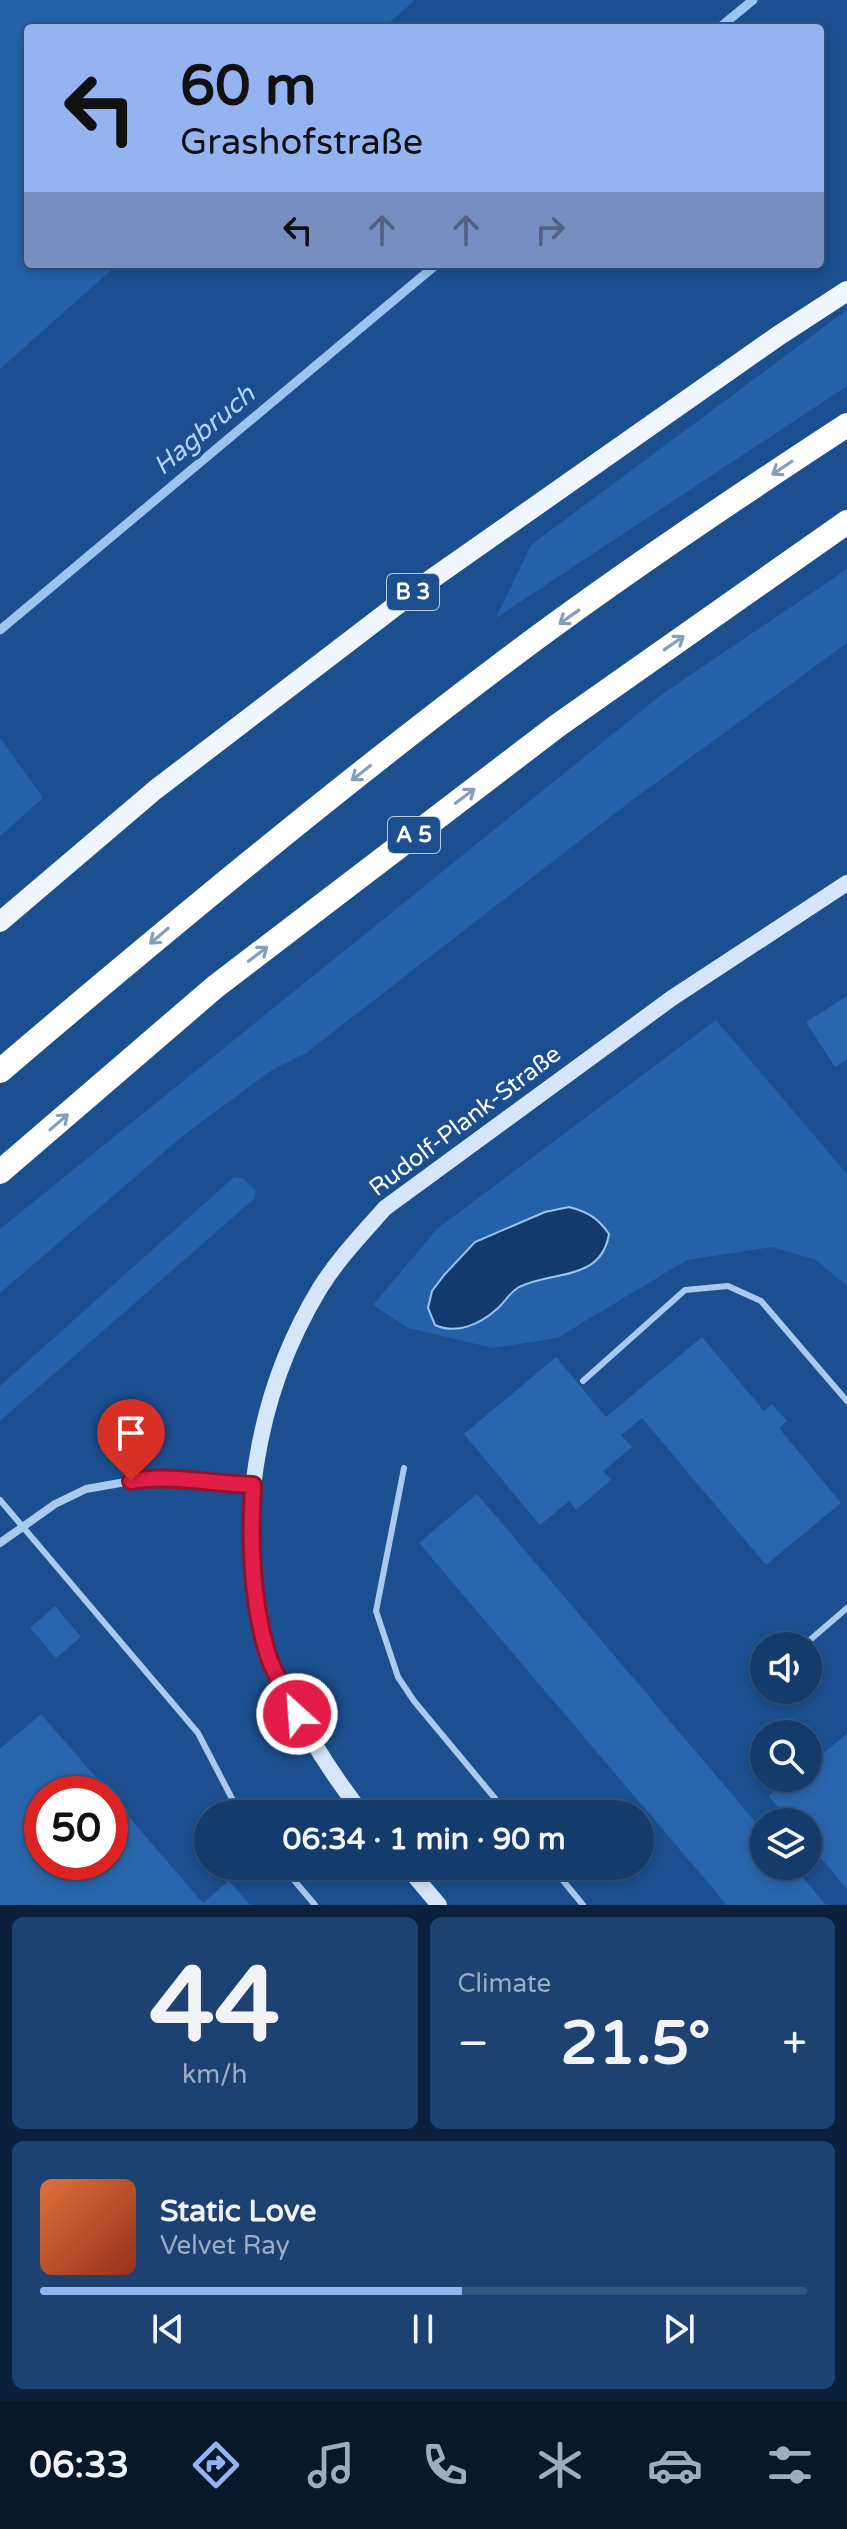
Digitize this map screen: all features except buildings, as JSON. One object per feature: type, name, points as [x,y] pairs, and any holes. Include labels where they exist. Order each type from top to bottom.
[{"type":"highway","points":[[0,1071],[159,935],[500,665],[748,490],[847,425]]},
{"type":"highway","name":"A 5","points":[[0,1172],[215,987],[557,726],[847,522]]},
{"type":"main road","name":"B 3","points":[[0,922],[155,790],[419,588],[847,291]]},
{"type":"main road","name":"Rudolf-Plank-Straße","points":[[352,1800],[331,1773],[268,1655],[255,1597],[251,1524],[253,1485],[263,1430],[278,1380],[319,1289],[349,1248],[385,1208],[672,998],[847,883]]},
{"type":"main road","points":[[418,1880],[439,1905]]},
{"type":"street","points":[[0,1543],[55,1504],[86,1489],[154,1477],[253,1485]]},
{"type":"lane","points":[[583,1381],[685,1290],[728,1286],[761,1301],[847,1401]]},
{"type":"lane","points":[[404,1468],[376,1611],[398,1677],[414,1701],[496,1800]]},
{"type":"lane","points":[[0,1500],[198,1733],[233,1800]]},
{"type":"lane","points":[[819,1632],[847,1608]]},
{"type":"lane","points":[[294,1880],[315,1905]]},
{"type":"lane","points":[[562,1880],[583,1905]]},
{"type":"shaded area","points":[[0,0],[415,0],[388,24],[24,24],[24,268],[114,268],[0,369]]},
{"type":"shaded area","points":[[847,310],[847,386],[496,618],[531,545]]},
{"type":"shaded area","points":[[847,569],[847,643],[631,801],[306,1053],[272,1070],[185,1134],[0,1293],[0,1229],[661,695]]},
{"type":"shaded area","points":[[0,738],[43,798],[0,836]]},
{"type":"shaded area","points":[[716,1020],[847,1174],[847,1286],[816,1260],[772,1247],[687,1260],[557,1338],[493,1348],[408,1328],[373,1305],[437,1229]]},
{"type":"shaded area","points":[[234,1177],[243,1178],[255,1190],[255,1198],[0,1421],[0,1386]]},
{"type":"shaded area","points":[[569,1207],[592,1216],[609,1234],[596,1260],[574,1272],[519,1287],[497,1309],[476,1323],[452,1329],[435,1325],[428,1308],[432,1291],[475,1242],[545,1212]]},
{"type":"waterway","name":"Hagbruch","points":[[724,24],[753,0]]},
{"type":"waterway","name":"Hagbruch","points":[[0,630],[432,268]]},
{"type":"route","points":[[131,1481],[154,1477],[253,1485],[251,1551],[255,1597],[268,1655],[297,1714]]}]
